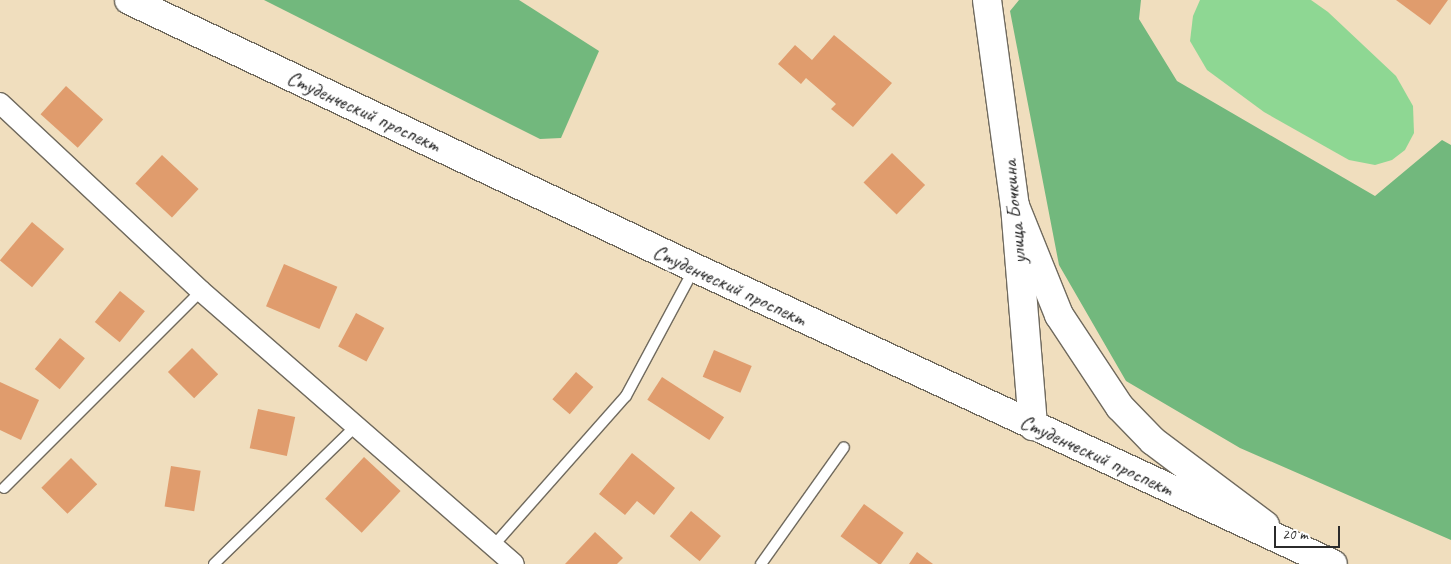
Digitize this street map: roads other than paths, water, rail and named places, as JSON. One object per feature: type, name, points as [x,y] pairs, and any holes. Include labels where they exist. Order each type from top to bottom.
[{"type":"main road","name":"Студенческий проспект","points":[[129,0],[694,268],[1333,564]]},
{"type":"main road","name":"улица Бочкина","points":[[987,0],[1015,206],[1033,426]]},
{"type":"main road","points":[[1015,206],[1059,315],[1120,407],[1153,441],[1184,466],[1297,548]]},
{"type":"street","points":[[0,103],[201,291],[355,427],[494,545],[512,563]]},
{"type":"lane","points":[[494,545],[626,396],[694,268]]},
{"type":"lane","points":[[4,488],[201,291]]},
{"type":"lane","points":[[214,564],[355,427]]},
{"type":"lane","points":[[761,564],[844,447]]}]
